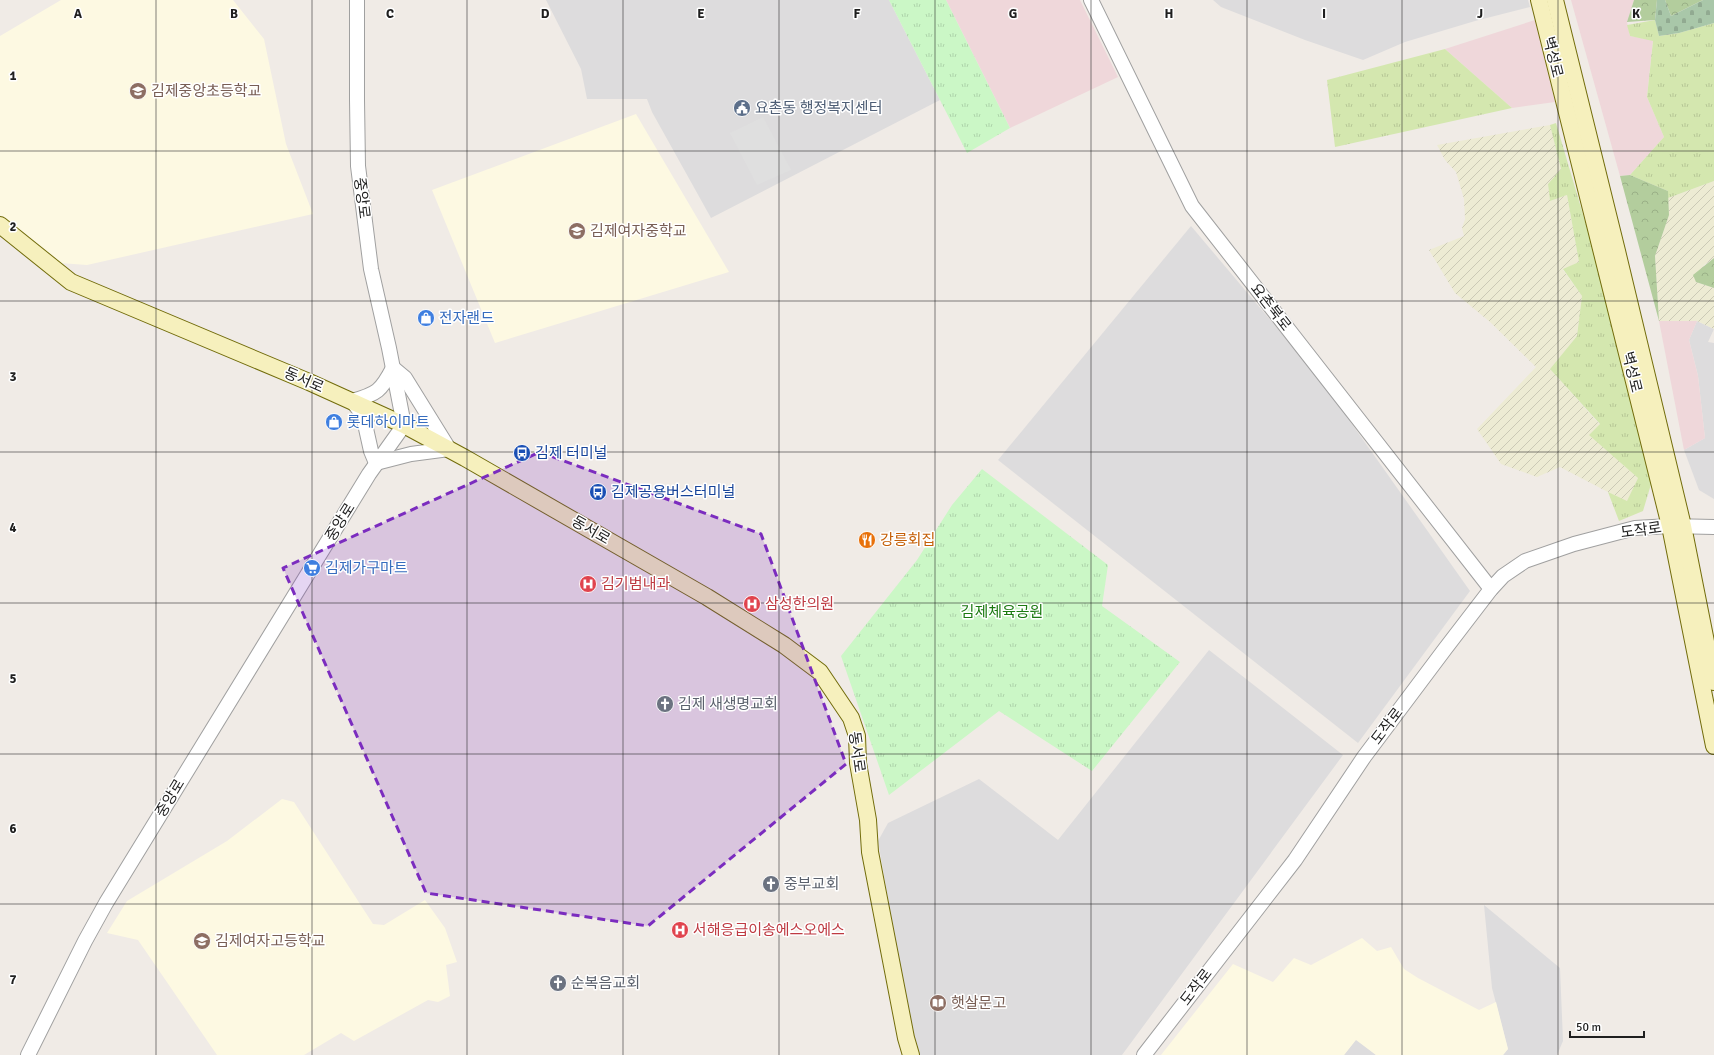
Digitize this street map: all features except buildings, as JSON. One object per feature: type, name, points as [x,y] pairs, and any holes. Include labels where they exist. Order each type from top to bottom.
[{"type":"main road","name":"벽성로","points":[[1539,0],[1676,526],[1714,682]]},
{"type":"main road","name":"벽성로","points":[[1555,0],[1617,251],[1676,526],[1714,746]]},
{"type":"main road","name":"동서로","points":[[0,225],[62,277],[71,282],[352,401],[404,425],[449,449],[707,597],[784,646],[820,672],[851,718],[857,736],[858,762],[868,820],[870,852],[906,1038],[911,1055]]},
{"type":"street","name":"중앙로","points":[[28,1055],[85,941],[106,904],[376,463],[404,425],[371,269],[358,166],[357,0]]},
{"type":"street","name":"요촌북로","points":[[1092,0],[1192,206],[1491,589]]},
{"type":"street","points":[[393,368],[405,378],[449,449],[411,454],[376,463],[371,452],[363,415],[352,401],[367,397],[376,392],[384,385],[393,368]]},
{"type":"street","name":"도작로","points":[[1144,1055],[1295,860],[1364,757],[1491,589],[1503,576],[1525,562],[1574,544],[1635,528],[1676,526],[1714,527]]},
{"type":"highlighted area","points":[[540,452],[761,534],[846,764],[648,926],[426,893],[283,568]]},
{"type":"shaded area","name":"김제중앙초등학교","points":[[61,0],[233,0],[264,39],[286,144],[313,214],[87,265],[60,263],[0,215],[0,36]]},
{"type":"shaded area","points":[[546,0],[889,0],[940,100],[711,218],[652,112],[647,99],[587,99],[581,69]]},
{"type":"shaded area","points":[[946,0],[1080,0],[1118,77],[1010,128]]},
{"type":"shaded area","points":[[1213,0],[1528,0],[1530,7],[1475,21],[1405,42],[1363,60],[1305,40],[1221,7]]},
{"type":"shaded area","points":[[1571,0],[1634,0],[1627,22],[1630,36],[1653,40],[1647,97],[1664,137],[1630,175],[1620,176]]},
{"type":"shaded area","points":[[1535,20],[1555,102],[1512,108],[1445,49]]},
{"type":"shaded area","name":"김제여자중학교","points":[[636,114],[729,272],[495,343],[432,190]]},
{"type":"shaded area","points":[[763,117],[791,170],[757,185],[730,133]]},
{"type":"shaded area","points":[[1550,125],[1561,169],[1548,184],[1550,201],[1567,195],[1579,262],[1563,270],[1582,296],[1577,336],[1550,369],[1600,425],[1590,435],[1638,478],[1627,502],[1560,467],[1537,477],[1501,464],[1477,429],[1536,367],[1490,322],[1455,293],[1429,250],[1464,236],[1462,228],[1465,219],[1464,199],[1456,172],[1445,160],[1437,145]]},
{"type":"shaded area","points":[[1714,181],[1714,258],[1704,265],[1696,282],[1714,288],[1714,329],[1697,321],[1659,321],[1655,256],[1669,215],[1668,198]]},
{"type":"shaded area","points":[[1191,226],[1330,393],[1470,591],[1358,743],[998,460]]},
{"type":"shaded area","points":[[1659,321],[1697,321],[1689,340],[1698,376],[1705,438],[1684,450]]},
{"type":"shaded area","points":[[1697,321],[1714,329],[1708,342],[1714,343],[1714,499],[1699,490],[1684,450],[1705,438],[1698,376],[1689,340]]},
{"type":"shaded area","points":[[1209,650],[1343,755],[1122,1055],[920,1055],[912,1038],[878,841],[888,823],[979,779],[1058,840]]},
{"type":"shaded area","name":"김제여자고등학교","points":[[282,799],[294,802],[373,924],[384,925],[425,900],[445,928],[457,962],[446,965],[450,996],[438,1002],[428,1000],[354,1041],[341,1033],[304,1055],[217,1055],[138,940],[107,933],[127,901],[227,841]]},
{"type":"shaded area","points":[[1484,905],[1560,968],[1563,1041],[1557,1055],[1503,1055],[1508,1049],[1492,988]]},
{"type":"shaded area","points":[[1362,938],[1377,951],[1391,947],[1404,969],[1479,1010],[1496,1002],[1508,1049],[1503,1055],[1376,1055],[1356,1040],[1344,1055],[1161,1055],[1233,964],[1273,982],[1294,958],[1311,965]]},
{"type":"shaded area","points":[[1356,1039],[1376,1055],[1344,1055]]},
{"type":"green space","points":[[889,0],[946,0],[1010,128],[967,153]]},
{"type":"green space","points":[[1634,0],[1657,0],[1655,20],[1627,22]]},
{"type":"green space","points":[[1657,0],[1665,0],[1671,16],[1703,0],[1714,0],[1714,23],[1679,33],[1659,36],[1655,20]]},
{"type":"green space","points":[[1665,0],[1703,0],[1671,16]]},
{"type":"green space","points":[[1655,20],[1659,36],[1679,33],[1714,23],[1714,181],[1668,198],[1668,191],[1630,175],[1664,137],[1647,97],[1653,41],[1630,36],[1627,25]]},
{"type":"green space","points":[[1445,49],[1512,108],[1335,147],[1327,80]]},
{"type":"green space","points":[[1556,123],[1605,289],[1652,481],[1643,511],[1619,521],[1608,492],[1627,501],[1638,478],[1589,435],[1600,424],[1550,369],[1577,336],[1582,296],[1563,269],[1579,262],[1567,195],[1550,201],[1548,184],[1561,169],[1550,125]]},
{"type":"green space","points":[[1630,175],[1668,191],[1669,215],[1655,256],[1659,321],[1620,176]]},
{"type":"green space","points":[[1714,258],[1714,288],[1696,282],[1693,275]]},
{"type":"green space","name":"김제체육공원","points":[[982,469],[1108,565],[1102,606],[1180,662],[1092,771],[999,711],[889,795],[841,656],[917,560],[952,505]]},
{"type":"place","name":"김제중앙초등학교","points":[[138,91]]},
{"type":"place","name":"요촌동 행정복지센터","points":[[742,108]]},
{"type":"place","name":"김제여자중학교","points":[[577,231]]},
{"type":"place","name":"전자랜드","points":[[426,318]]},
{"type":"place","name":"롯데하이마트","points":[[334,422]]},
{"type":"place","name":"김제 터미널","points":[[522,453]]},
{"type":"place","name":"김제공용버스터미널","points":[[598,492]]},
{"type":"place","name":"강릉회집","points":[[867,540]]},
{"type":"place","name":"김제가구마트","points":[[312,568]]},
{"type":"place","name":"김기범내과","points":[[588,584]]},
{"type":"place","name":"삼성한의원","points":[[752,604]]},
{"type":"place","name":"김제 새생명교회","points":[[665,704]]},
{"type":"place","name":"중부교회","points":[[771,884]]},
{"type":"place","name":"서해응급이송에스오에스","points":[[680,930]]},
{"type":"place","name":"김제여자고등학교","points":[[202,941]]},
{"type":"place","name":"순복음교회","points":[[558,983]]},
{"type":"place","name":"햇살문고","points":[[938,1003]]}]
